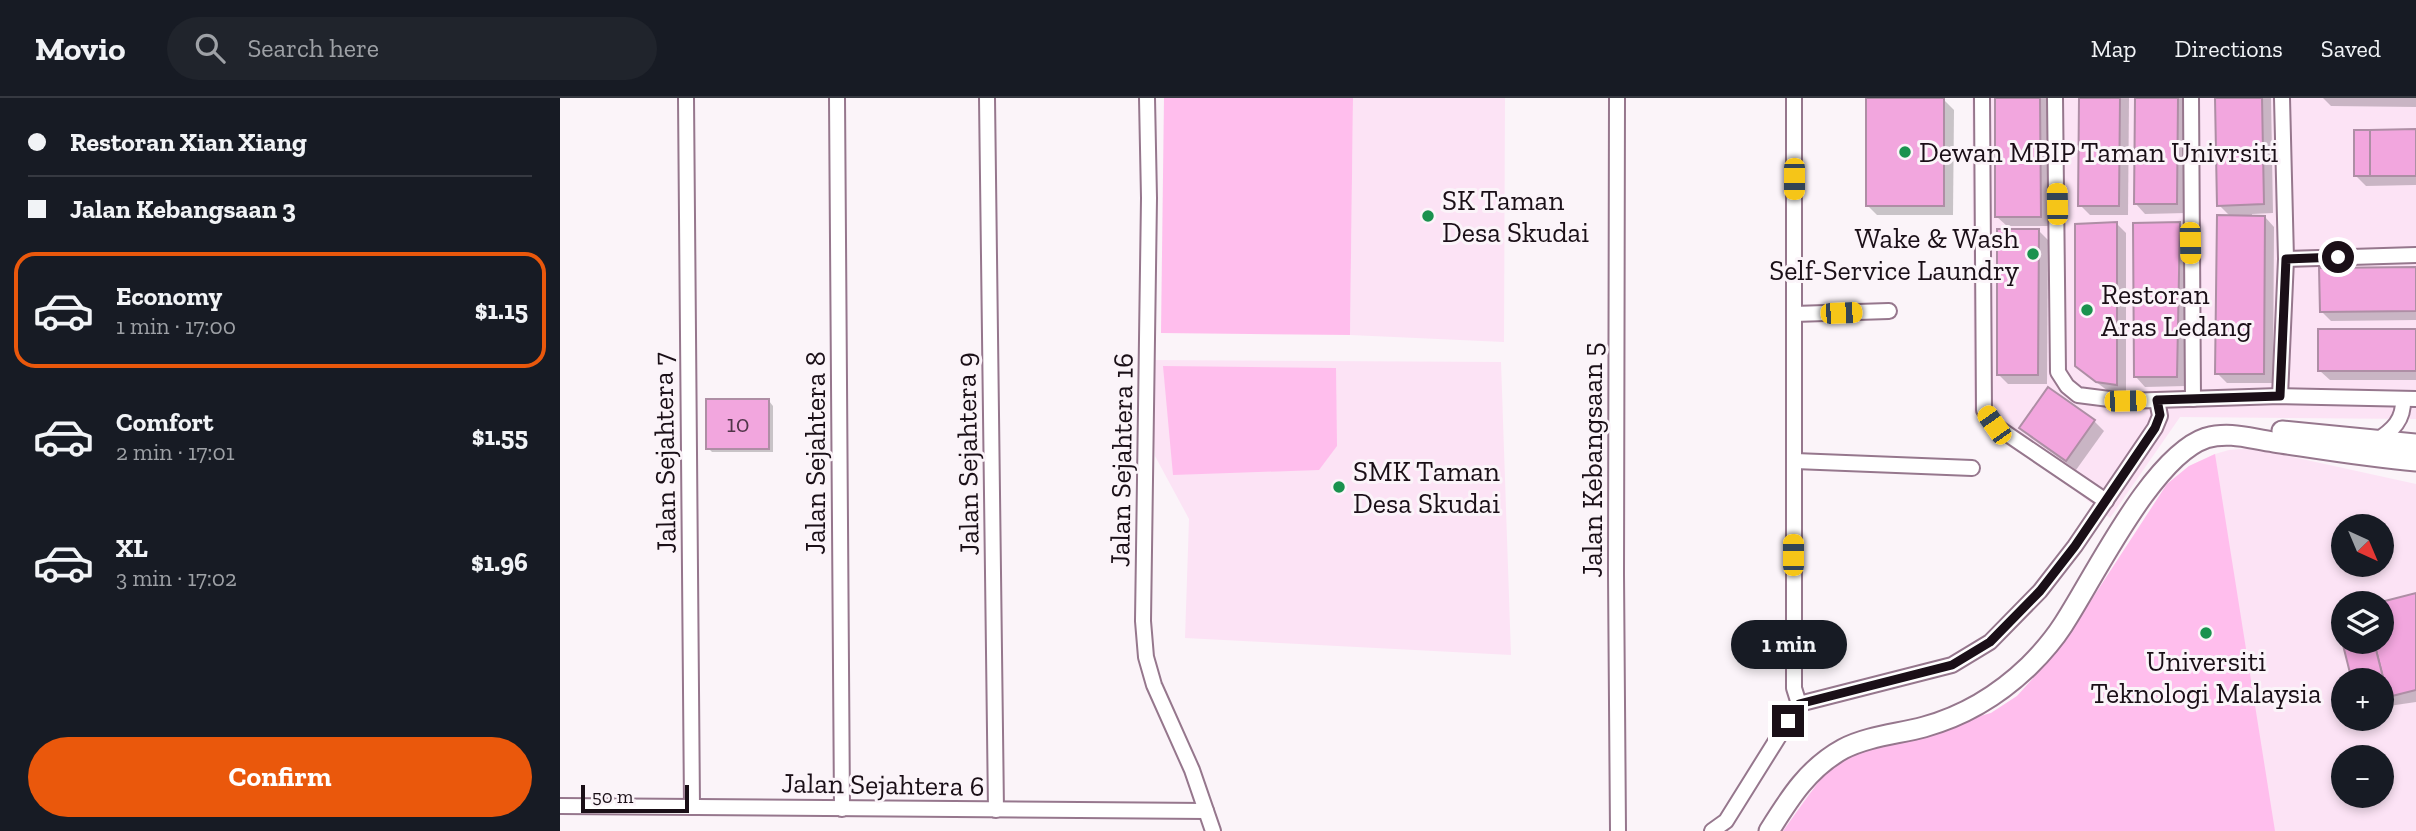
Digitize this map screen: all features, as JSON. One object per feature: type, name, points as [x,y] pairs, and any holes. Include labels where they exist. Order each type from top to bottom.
[{"type":"street","name":"Jalan Sejahtera 7","points":[[686,98],[692,807]]},
{"type":"street","name":"Jalan Sejahtera 8","points":[[837,98],[842,809]]},
{"type":"street","name":"Jalan Sejahtera 9","points":[[987,98],[996,810]]},
{"type":"street","name":"Jalan Sejahtera 16","points":[[1147,98],[1149,211],[1143,621],[1146,657],[1154,685],[1192,770],[1213,831]]},
{"type":"street","name":"Jalan Kebangsaan 5","points":[[1617,98],[1617,827]]},
{"type":"street","points":[[1794,98],[1794,688],[1799,704]]},
{"type":"street","points":[[1982,98],[1984,410],[1994,425],[2106,501]]},
{"type":"street","points":[[2055,98],[2059,372],[2067,386],[2078,395],[2125,401],[2280,396],[2411,405]]},
{"type":"street","points":[[2191,98],[2193,399]]},
{"type":"street","points":[[2280,396],[2286,259],[2282,98]]},
{"type":"street","points":[[2286,259],[2416,255]]},
{"type":"street","points":[[1794,314],[1889,311]]},
{"type":"street","points":[[1712,831],[1726,821],[1799,704],[1952,665],[1990,642],[2040,591],[2075,546],[2155,428],[2160,415],[2157,400]]},
{"type":"street","points":[[2376,441],[2395,427],[2411,405]]},
{"type":"street","points":[[1769,831],[1797,786],[1843,749],[1892,732],[1924,727],[1966,711],[1999,692],[2030,665],[2062,627],[2099,563],[2155,480],[2190,447],[2203,439],[2256,431],[2300,432],[2416,444]]},
{"type":"street","points":[[2232,434],[2416,461]]},
{"type":"street","points":[[1795,461],[1972,468]]},
{"type":"street","name":"Jalan Sejahtera 6","points":[[560,806],[1206,811]]},
{"type":"shaded area","points":[[1164,98],[1353,98],[1350,335],[1161,333]]},
{"type":"shaded area","name":"SK Taman Desa Skudai","points":[[1353,98],[1505,98],[1504,342],[1350,335]]},
{"type":"shaded area","points":[[1972,98],[2416,98],[2416,419],[2180,417],[2110,518],[1974,412]]},
{"type":"shaded area","name":"SMK Taman Desa Skudai","points":[[1150,360],[1501,362],[1511,655],[1185,638],[1189,519],[1155,456]]},
{"type":"shaded area","points":[[1163,366],[1336,368],[1337,446],[1319,470],[1173,475]]},
{"type":"shaded area","name":"Universiti Teknologi Malaysia","points":[[2252,448],[2416,484],[2416,831],[1783,831],[1809,793],[1924,731],[1991,713],[2017,696],[2075,625],[2167,484],[2189,466],[2215,454]]},
{"type":"shaded area","points":[[2215,454],[2275,831],[1783,831],[1827,770],[1843,756],[1991,713],[2017,696],[2075,625],[2167,484],[2189,466]]},
{"type":"building","name":"Dewan MBIP Taman Univrsiti","points":[[1866,98],[1944,98],[1944,206],[1866,206]]},
{"type":"building","points":[[1995,98],[2040,98],[2041,217],[1995,217]]},
{"type":"building","points":[[2079,98],[2120,98],[2119,206],[2078,206]]},
{"type":"building","points":[[2135,98],[2178,98],[2177,204],[2134,204]]},
{"type":"building","points":[[2215,98],[2262,98],[2264,204],[2217,206]]},
{"type":"building","points":[[2416,129],[2416,176],[2370,176],[2370,130]]},
{"type":"building","points":[[2354,130],[2370,130],[2370,176],[2354,176]]},
{"type":"building","points":[[2217,215],[2265,216],[2264,374],[2215,374]]},
{"type":"building","points":[[2117,222],[2117,385],[2096,382],[2075,366],[2075,224]]},
{"type":"building","points":[[2180,222],[2177,377],[2134,377],[2133,223]]},
{"type":"building","points":[[1997,229],[2039,229],[2038,375],[1997,375]]},
{"type":"building","points":[[2416,267],[2416,311],[2320,312],[2319,268]]},
{"type":"building","points":[[2318,329],[2416,329],[2416,371],[2318,371]]},
{"type":"building","points":[[2048,387],[2095,420],[2066,461],[2019,428]]},
{"type":"building","points":[[706,399],[769,399],[769,449],[706,449]]},
{"type":"building","points":[[2416,593],[2416,690],[2394,696],[2394,668],[2381,668],[2377,654],[2394,654],[2394,599]]},
{"type":"building","points":[[2345,654],[2377,654],[2381,668],[2349,668]]},
{"type":"place","name":"Dewan MBIP Taman Univrsiti","points":[[1905,152]]},
{"type":"place","name":"SK Taman Desa Skudai","points":[[1428,216]]},
{"type":"place","name":"Wake & Wash Self-Service Laundry","points":[[2033,254]]},
{"type":"place","name":"Restoran Aras Ledang","points":[[2087,310]]},
{"type":"place","name":"SMK Taman Desa Skudai","points":[[1339,487]]},
{"type":"place","name":"Universiti Teknologi Malaysia","points":[[2206,633]]},
{"type":"route","points":[[1788,721],[1799,704],[1952,665],[1990,642],[2040,591],[2075,546],[2155,428],[2160,415],[2157,400],[2280,396],[2286,259],[2338,257]]}]
